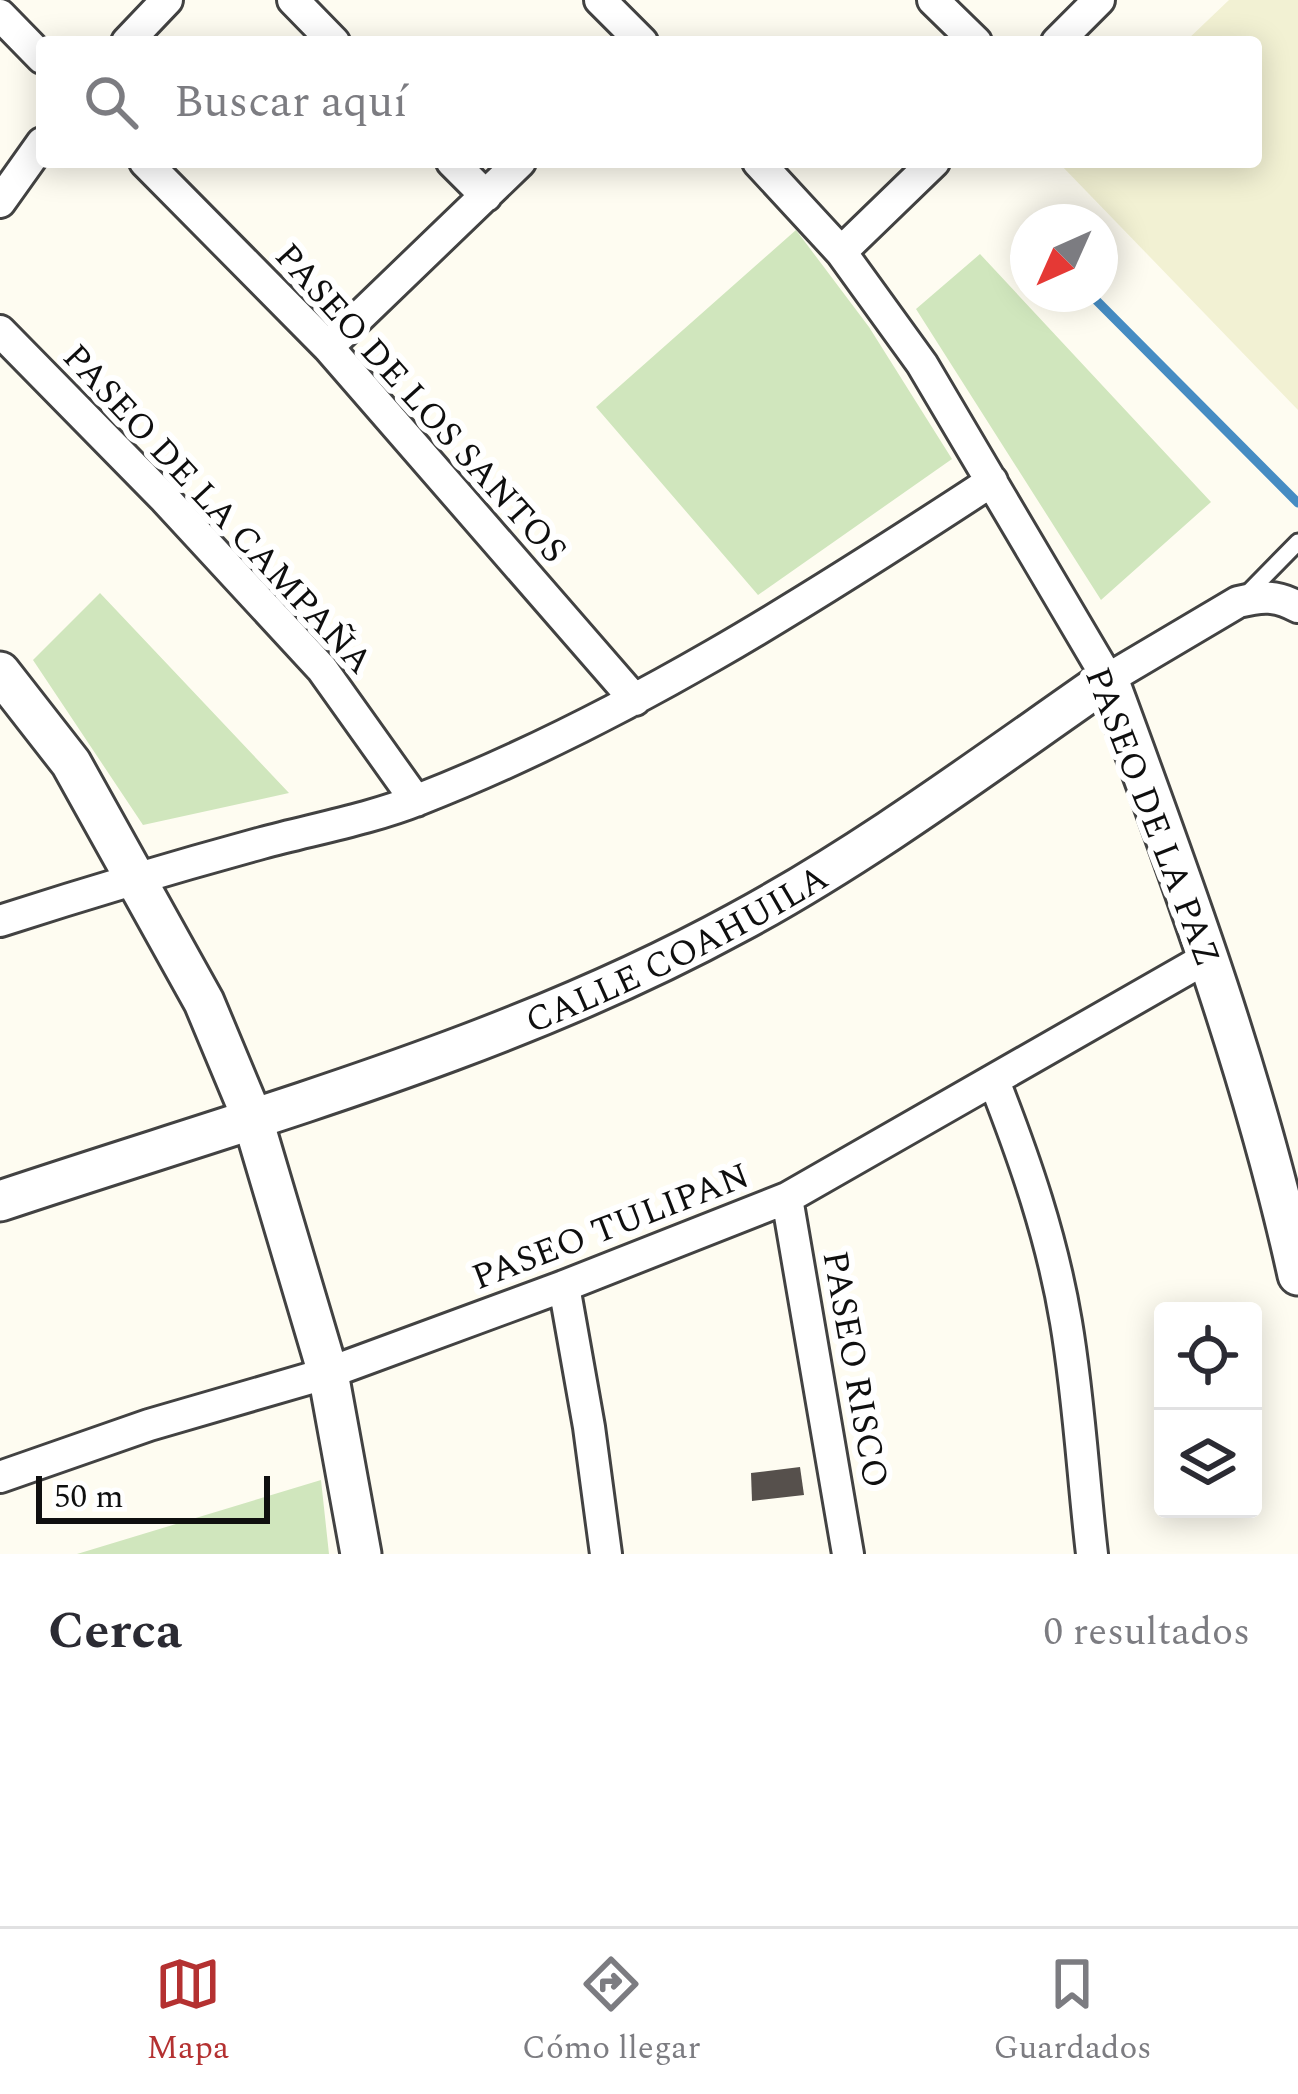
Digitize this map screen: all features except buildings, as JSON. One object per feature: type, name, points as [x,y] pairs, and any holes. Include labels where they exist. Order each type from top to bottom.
[{"type":"street","points":[[133,36],[167,0]]},
{"type":"street","points":[[293,0],[328,36]]},
{"type":"street","points":[[600,0],[635,36]]},
{"type":"street","points":[[933,0],[970,36]]},
{"type":"street","points":[[1063,36],[1099,0]]},
{"type":"street","points":[[0,15],[36,52]]},
{"type":"street","points":[[0,202],[36,151]]},
{"type":"street","name":"PASEO DE LOS SANTOS","points":[[151,168],[328,347],[635,700]]},
{"type":"street","points":[[458,168],[486,196]]},
{"type":"street","points":[[328,347],[514,168]]},
{"type":"street","name":"PASEO DE LA PAZ","points":[[764,168],[841,251],[922,364],[1108,679],[1210,956],[1276,1177],[1298,1275]]},
{"type":"street","points":[[841,251],[928,168]]},
{"type":"street","name":"PASEO DE LA CAMPAÑA","points":[[0,332],[165,499],[322,669],[416,801]]},
{"type":"street","points":[[0,921],[136,877],[416,801],[635,700],[836,583],[992,481]]},
{"type":"street","points":[[1238,602],[1279,597],[1297,606]]},
{"type":"street","name":"CALLE COAHUILA","points":[[0,1201],[398,1070],[580,999],[738,923],[892,829],[1108,679],[1238,602]]},
{"type":"street","points":[[0,673],[71,763],[136,877],[204,1002],[252,1117],[328,1373],[361,1554]]},
{"type":"street","name":"PASEO TULIPAN","points":[[0,1477],[149,1425],[328,1373],[787,1198],[1210,956]]},
{"type":"street","points":[[994,1081],[1029,1170],[1051,1246],[1066,1325],[1092,1554]]},
{"type":"street","name":"PASEO RISCO","points":[[787,1198],[848,1554]]},
{"type":"street","points":[[564,1286],[606,1554]]},
{"type":"lane","points":[[1238,602],[1298,542]]},
{"type":"green space","points":[[1229,0],[1298,0],[1298,410],[1118,224],[1118,204],[1099,204],[1064,168],[1262,168],[1262,36],[1191,36]]},
{"type":"green space","points":[[796,230],[869,327],[952,459],[758,595],[596,407]]},
{"type":"green space","points":[[980,254],[1010,286],[1010,312],[1034,312],[1211,502],[1101,600],[916,309]]},
{"type":"green space","points":[[100,593],[289,793],[143,825],[33,660]]},
{"type":"green space","points":[[321,1480],[329,1554],[77,1554]]},
{"type":"waterway","points":[[1108,312],[1298,503]]}]
